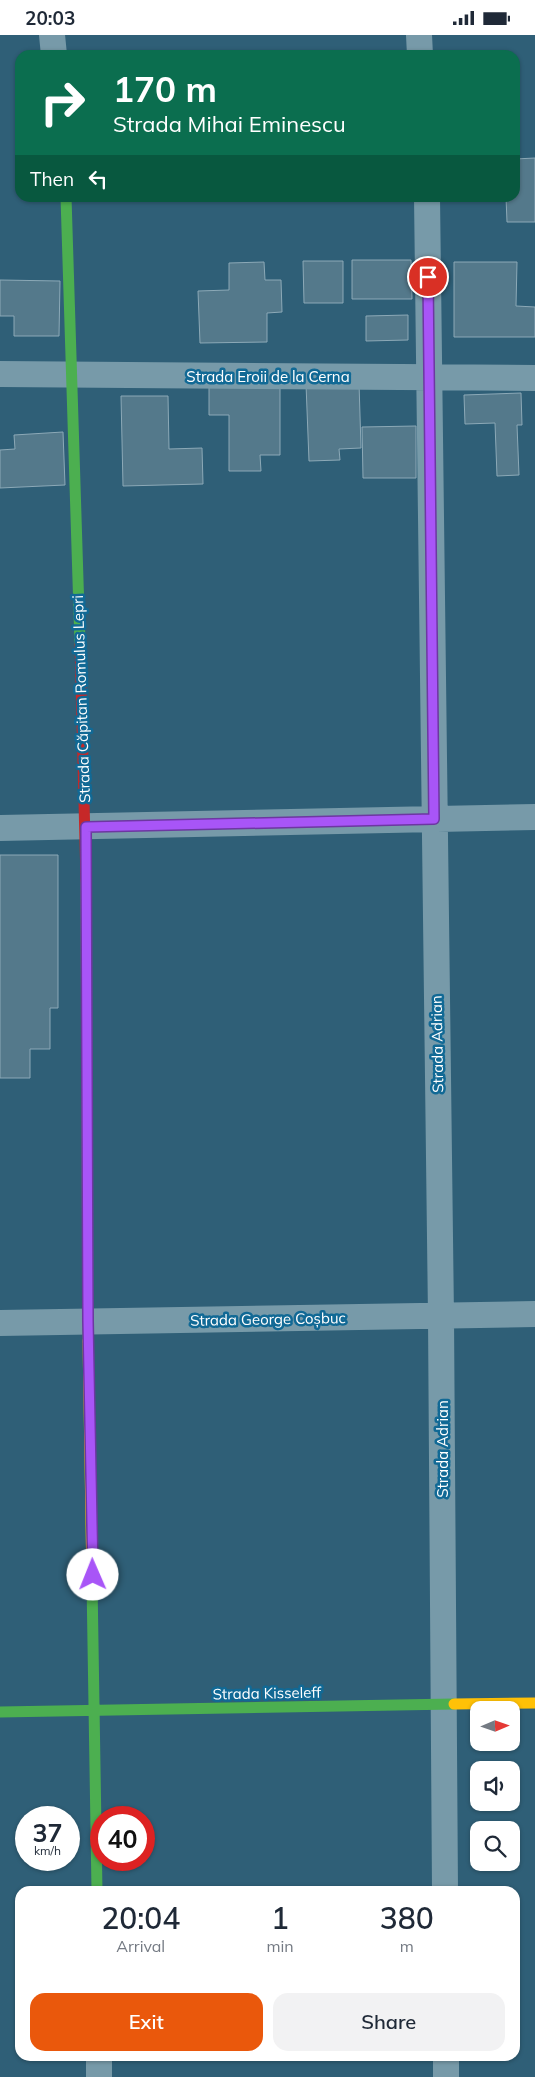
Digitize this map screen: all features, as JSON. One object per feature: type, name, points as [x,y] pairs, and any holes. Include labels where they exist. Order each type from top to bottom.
[{"type":"street","points":[[52,35],[54,50]]},
{"type":"street","points":[[419,35],[420,50]]},
{"type":"street","name":"Strada Căpitan Romulus Lepri","points":[[66,202],[70,375],[86,827],[88,1321],[96,1712],[97,1886]]},
{"type":"street","name":"Strada Adrian","points":[[427,202],[441,1317],[445,1886]]},
{"type":"street","name":"Strada Eroii de la Cerna","points":[[0,375],[535,378]]},
{"type":"street","points":[[0,828],[535,817]]},
{"type":"street","name":"Strada George Coșbuc","points":[[0,1323],[535,1314]]},
{"type":"street","name":"Strada Kisseleff","points":[[0,1713],[535,1703]]},
{"type":"street","points":[[99,2061],[99,2077]]},
{"type":"street","points":[[446,2061],[446,2077]]},
{"type":"building","points":[[535,158],[535,222],[507,222],[506,202],[520,202],[520,159]]},
{"type":"building","points":[[352,260],[411,260],[412,299],[352,299]]},
{"type":"building","points":[[303,261],[343,261],[343,303],[304,303]]},
{"type":"building","points":[[264,262],[265,280],[281,280],[282,312],[267,313],[267,342],[200,343],[198,291],[229,290],[229,263]]},
{"type":"building","points":[[454,262],[517,262],[516,306],[535,307],[535,337],[454,337]]},
{"type":"building","points":[[0,280],[60,281],[59,336],[14,336],[14,316],[0,316]]},
{"type":"building","points":[[408,315],[408,340],[366,341],[366,316]]},
{"type":"building","points":[[359,383],[361,448],[339,449],[340,460],[309,461],[306,384]]},
{"type":"building","points":[[209,385],[280,385],[280,455],[260,455],[261,471],[229,471],[229,415],[209,415]]},
{"type":"building","points":[[521,393],[522,425],[517,425],[519,475],[497,476],[495,423],[465,424],[464,395]]},
{"type":"building","points":[[121,396],[168,396],[169,449],[202,448],[203,484],[123,486]]},
{"type":"building","points":[[416,426],[416,478],[363,478],[362,427]]},
{"type":"building","points":[[63,432],[65,485],[0,488],[0,450],[15,449],[14,435]]},
{"type":"building","points":[[0,855],[58,855],[58,1008],[50,1008],[50,1049],[30,1049],[30,1078],[0,1078]]},
{"type":"traffic: fast","points":[[66,202],[80,644]]},
{"type":"traffic: fast","points":[[86,880],[88,1341]]},
{"type":"traffic: fast","points":[[92,1582],[97,1886]]},
{"type":"traffic: fast","points":[[0,1712],[454,1704]]},
{"type":"traffic: slow","points":[[88,1341],[92,1582]]},
{"type":"traffic: slow","points":[[454,1704],[535,1703]]},
{"type":"traffic: jam","points":[[80,644],[86,880]]},
{"type":"route","points":[[93,1575],[88,1321],[86,827],[434,819],[428,277]]}]
